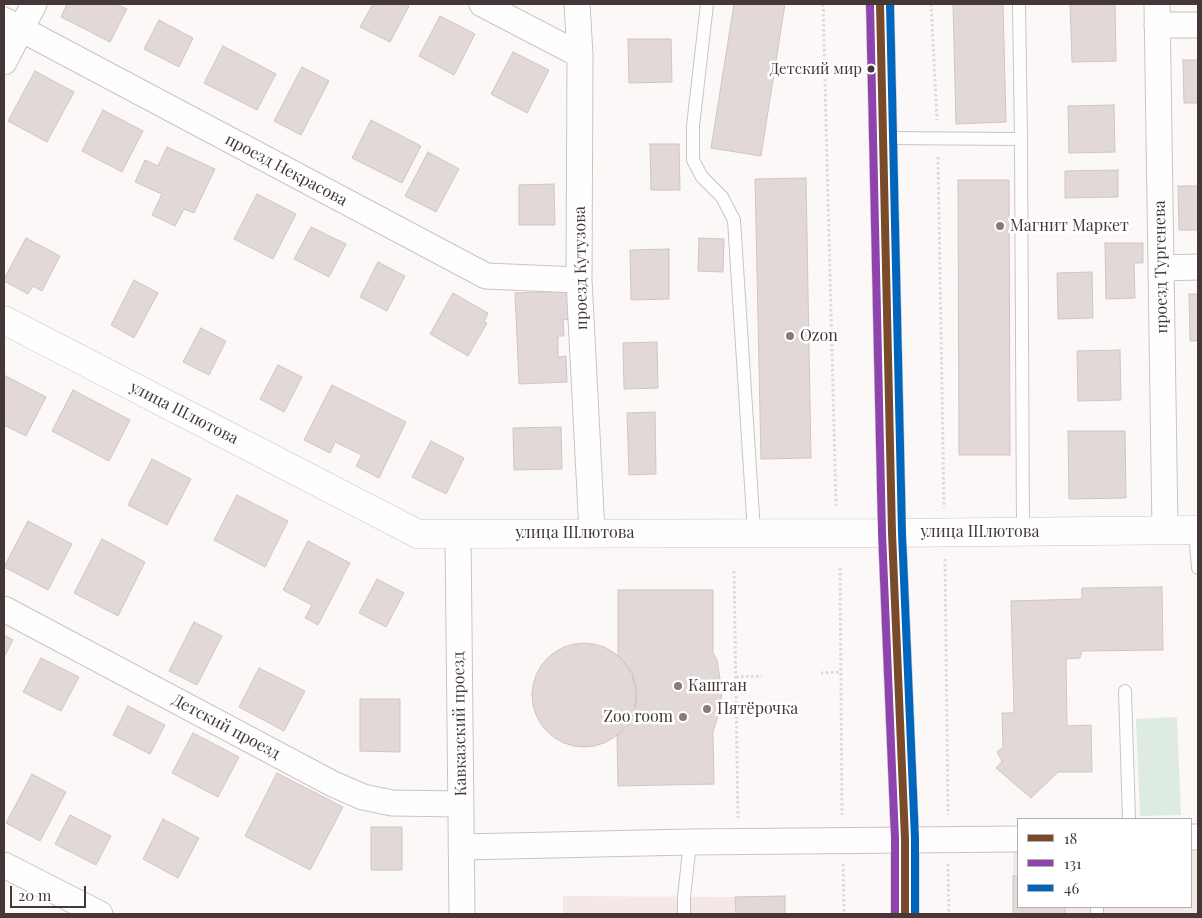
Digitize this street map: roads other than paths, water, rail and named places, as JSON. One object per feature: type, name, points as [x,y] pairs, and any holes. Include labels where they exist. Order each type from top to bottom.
[{"type":"main road","points":[[880,4],[892,532],[905,840],[906,914]]},
{"type":"main road","name":"улица Шлютова","points":[[4,320],[418,534],[1196,530]]},
{"type":"street","points":[[4,62],[12,24],[34,4]]},
{"type":"street","points":[[482,4],[580,55]]},
{"type":"street","name":"проезд Кутузова","points":[[577,4],[580,55],[580,280],[592,532]]},
{"type":"street","points":[[1157,14],[1198,25]]},
{"type":"street","name":"проезд Тургенева","points":[[1157,14],[1165,530]]},
{"type":"street","name":"проезд Некрасова","points":[[12,24],[486,276],[580,280]]},
{"type":"street","points":[[1161,268],[1198,267]]},
{"type":"street","name":"Кавказский проезд","points":[[458,534],[462,914]]},
{"type":"street","name":"Детский проезд","points":[[4,609],[324,780],[363,797],[392,803],[461,804]]},
{"type":"street","points":[[461,847],[690,842],[1017,839]]},
{"type":"street","points":[[4,865],[100,914]]},
{"type":"lane","points":[[707,4],[693,126],[692,160],[702,177],[722,197],[734,220],[754,532]]},
{"type":"lane","points":[[1019,4],[1023,532]]},
{"type":"lane","points":[[883,138],[1021,139]]},
{"type":"lane","points":[[1196,530],[1198,568]]},
{"type":"lane","points":[[1125,691],[1129,818]]},
{"type":"lane","points":[[684,914],[690,842]]},
{"type":"place","name":"Детский мир","points":[[871,69]]},
{"type":"place","name":"Магнит Маркет","points":[[1000,226]]},
{"type":"place","name":"Ozon","points":[[790,336]]},
{"type":"place","name":"Каштан","points":[[678,686]]},
{"type":"place","name":"Пятёрочка","points":[[707,709]]},
{"type":"place","name":"Zoo room","points":[[683,717]]}]
